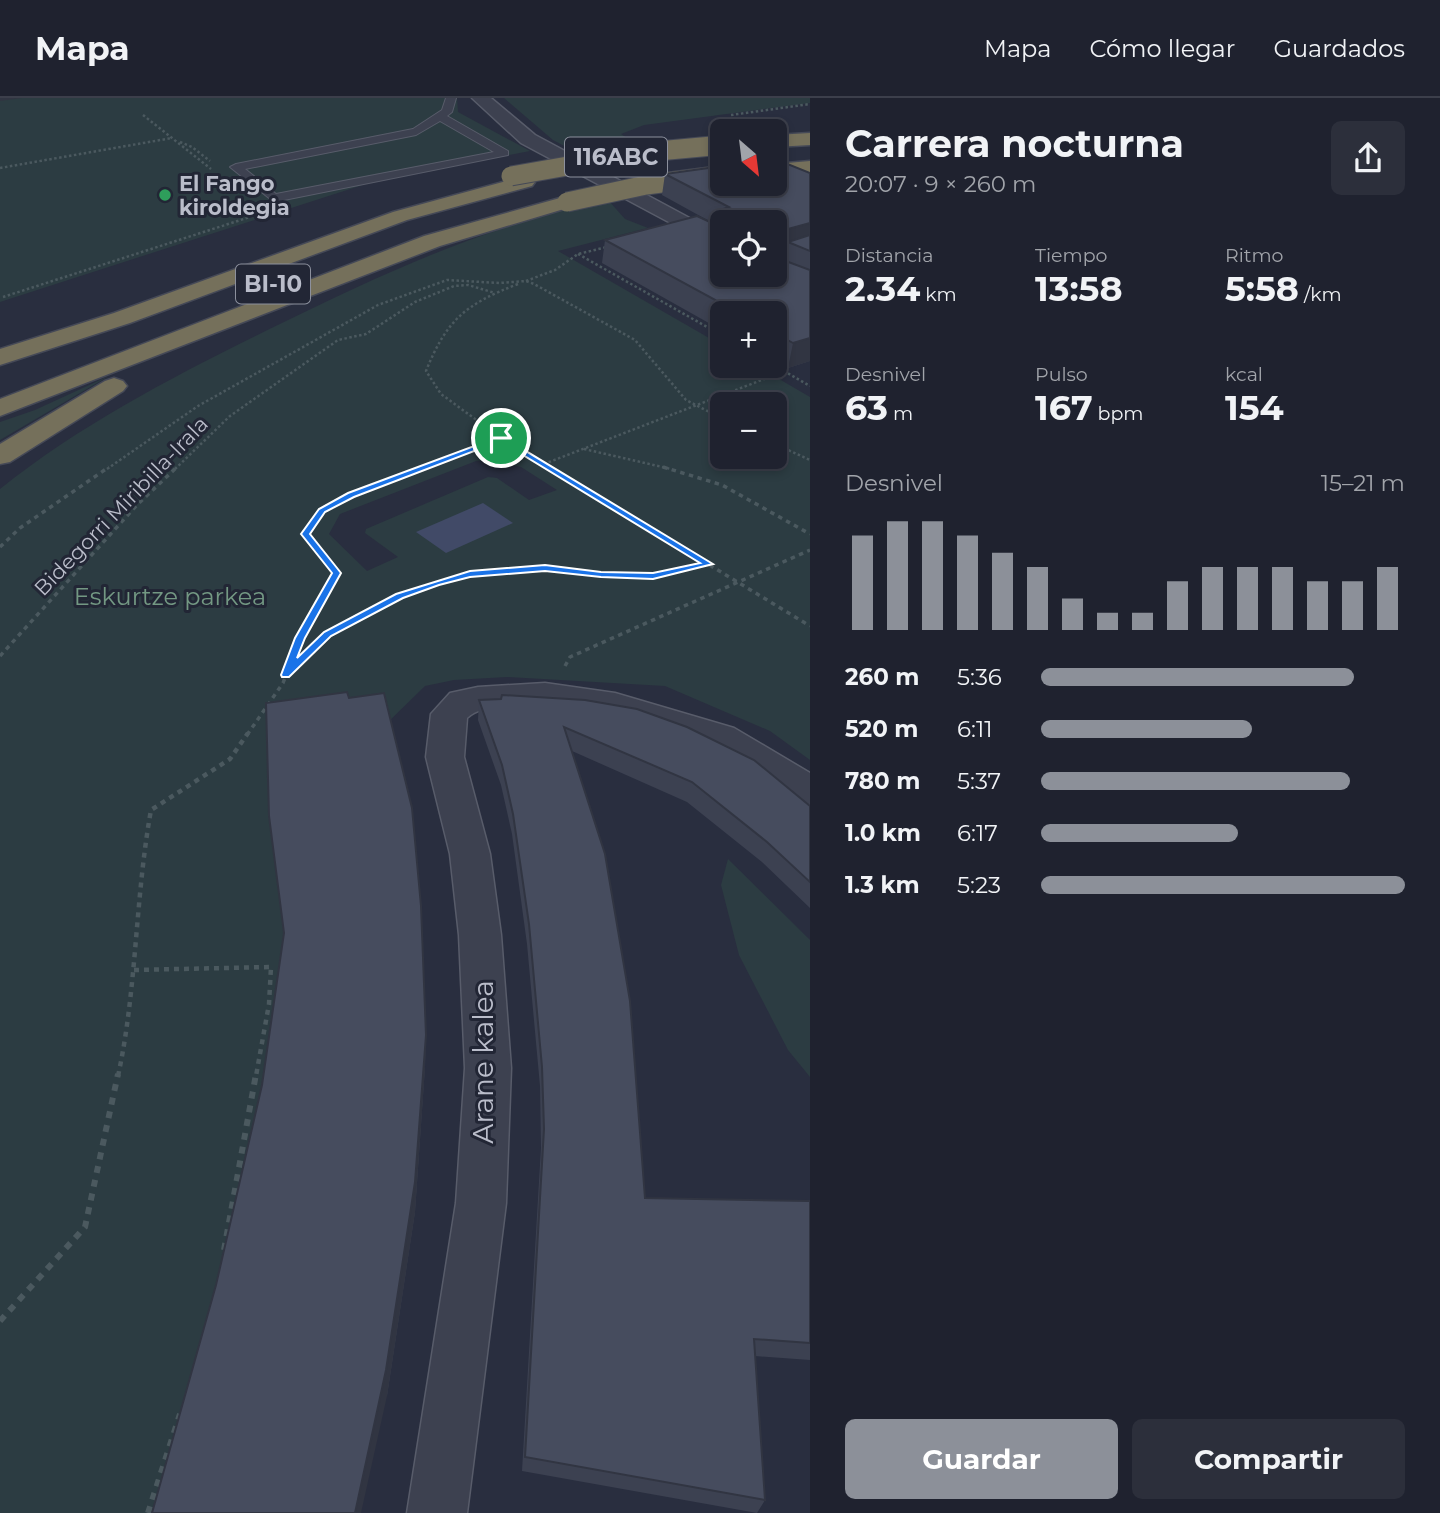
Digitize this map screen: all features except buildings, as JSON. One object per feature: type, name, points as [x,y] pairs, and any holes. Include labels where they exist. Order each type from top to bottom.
[{"type":"highway","name":"116ABC","points":[[0,340],[355,218],[518,179],[647,152],[710,146]]},
{"type":"highway","name":"BI-10","points":[[0,357],[122,318],[400,216],[518,179],[710,153]]},
{"type":"highway","points":[[788,159],[810,157]]},
{"type":"highway","name":"BI-10","points":[[47,366],[411,233],[638,176],[710,166]]},
{"type":"highway","points":[[788,170],[810,167]]},
{"type":"highway","points":[[0,408],[162,348],[326,281],[557,197],[710,175]]},
{"type":"highway","points":[[0,456],[96,396],[326,281]]},
{"type":"street","points":[[481,98],[528,139],[710,238]]},
{"type":"street","points":[[622,189],[710,175]]},
{"type":"street","points":[[788,178],[810,187]]},
{"type":"street","name":"Arane kalea","points":[[437,1513],[481,1203],[488,1068],[480,935],[470,854],[445,757],[449,714],[463,701],[555,681],[615,705],[721,737],[779,770],[810,792]]},
{"type":"lane","points":[[237,166],[416,132],[442,117],[447,112],[451,98]]},
{"type":"lane","points":[[237,166],[274,198],[504,153],[442,117]]},
{"type":"lane","points":[[787,265],[810,250]]},
{"type":"path","points":[[143,115],[212,170]]},
{"type":"path","points":[[0,168],[172,138],[192,147],[220,169],[237,166]]},
{"type":"path","points":[[3,297],[225,227],[263,211]]},
{"type":"path","points":[[615,244],[578,254],[555,270],[472,303],[444,327],[426,371],[441,394],[501,438],[810,626]]},
{"type":"path","points":[[578,254],[710,329]]},
{"type":"path","points":[[0,547],[20,528],[198,406],[378,305],[447,280],[499,284],[526,281],[635,340],[686,400],[710,413]]},
{"type":"path","name":"Bidegorri Miribilla-Irala","points":[[0,656],[137,505],[230,416],[338,340],[366,334],[415,302],[454,286],[480,287],[495,293]]},
{"type":"path","points":[[787,372],[810,386]]},
{"type":"path","points":[[543,464],[767,378]]},
{"type":"path","points":[[0,1321],[85,1227],[129,1025],[141,866],[151,810],[230,759],[283,684],[300,638],[336,573],[305,534],[322,510],[351,495],[501,438]]},
{"type":"path","points":[[582,449],[677,470],[722,485],[810,534]]},
{"type":"path","points":[[787,449],[810,460]]},
{"type":"path","points":[[555,681],[570,657],[810,550]]},
{"type":"path","points":[[286,675],[327,634],[399,596],[459,577],[545,568],[601,575],[653,576],[708,564]]},
{"type":"path","points":[[134,970],[271,967],[269,1004],[222,1259]]},
{"type":"path","points":[[148,1513],[184,1400]]},
{"type":"green space","name":"El Fango kiroldegia","points":[[0,98],[457,98],[458,112],[530,151],[372,182],[0,302]]},
{"type":"green space","points":[[504,98],[810,98],[810,103],[644,125],[621,134],[627,138],[598,148],[589,145],[570,149],[553,140]]},
{"type":"green space","name":"Eskurtze parkea","points":[[608,200],[625,219],[648,228],[558,251],[710,339],[710,378],[778,378],[810,397],[810,760],[770,731],[665,686],[507,677],[454,680],[425,686],[384,726],[288,965],[266,1117],[168,1513],[0,1513],[0,489],[101,419],[245,341],[401,268],[523,222]],"holes":[[[487,460],[521,467],[557,490],[529,500],[497,478],[488,477],[366,529],[365,533],[398,557],[367,571],[329,534],[340,514],[476,461]]]},
{"type":"green space","points":[[109,376],[0,440],[0,422],[35,410]]},
{"type":"green space","points":[[728,859],[810,940],[810,1077],[788,1050],[739,955],[721,885]]},
{"type":"water","points":[[483,503],[513,523],[446,553],[416,532]]},
{"type":"place","name":"El Fango kiroldegia","points":[[165,195]]},
{"type":"route","points":[[501,438],[708,564],[653,576],[601,575],[545,568],[470,574],[399,596],[327,634],[286,675],[300,638],[336,573],[305,534],[322,510],[351,495],[501,438]]}]
